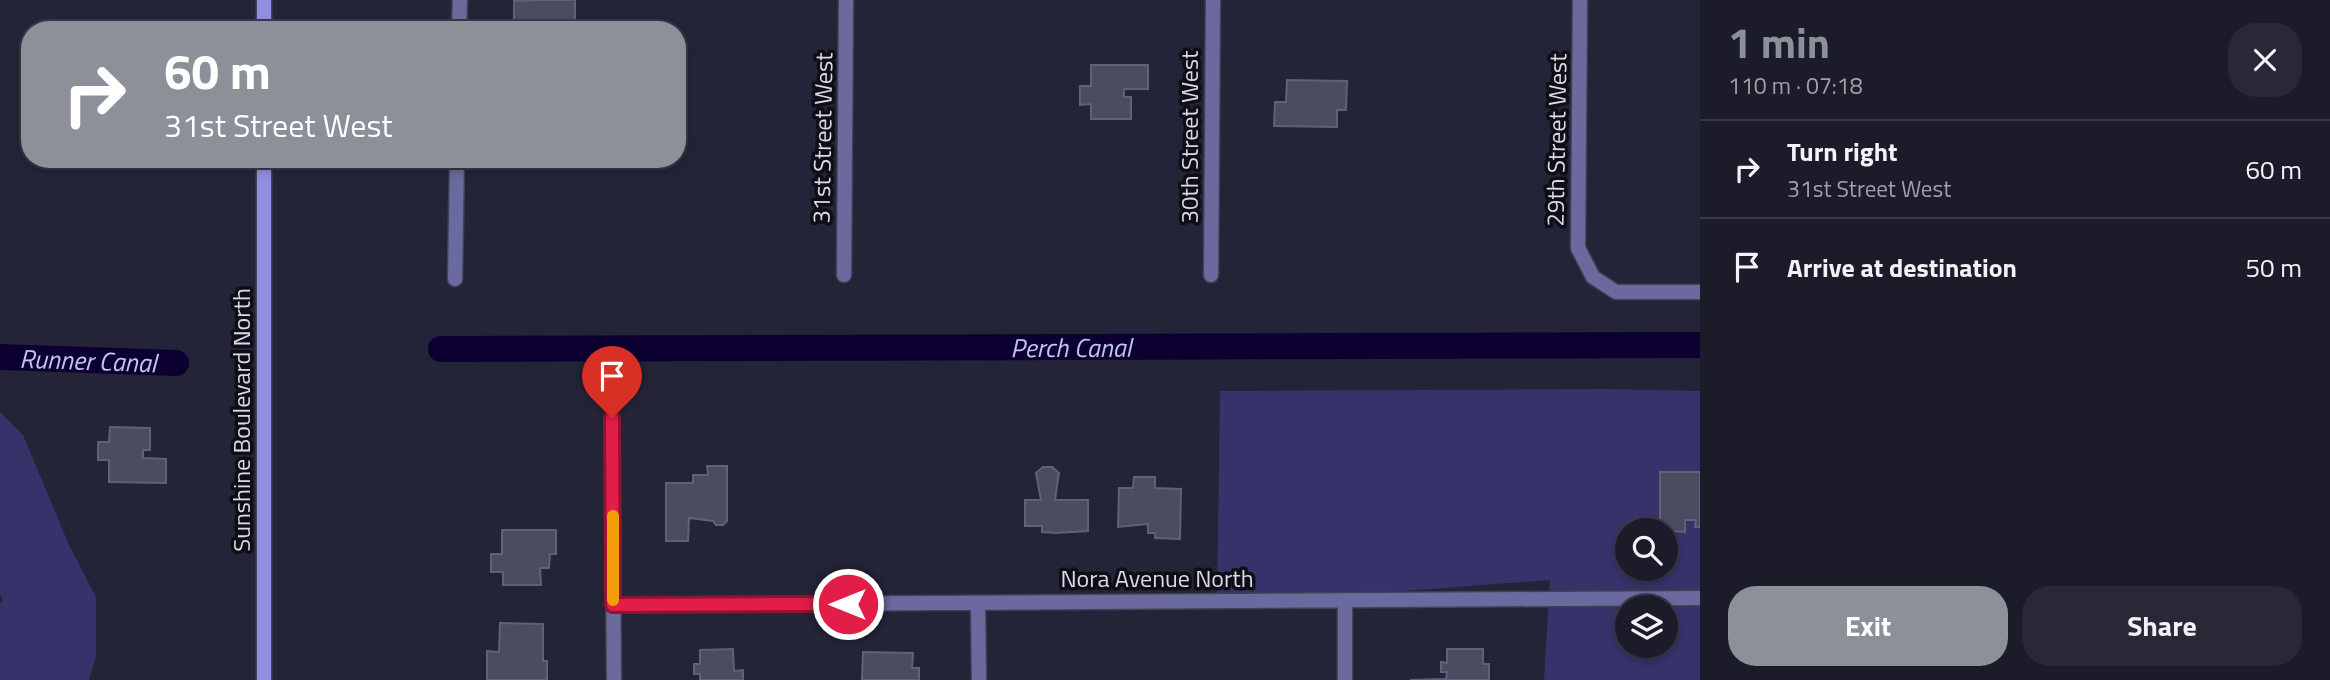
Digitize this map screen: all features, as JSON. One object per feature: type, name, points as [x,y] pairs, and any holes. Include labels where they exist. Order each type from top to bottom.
[{"type":"street","points":[[264,0],[264,21]]},
{"type":"street","points":[[460,0],[460,21]]},
{"type":"street","name":"31st Street West","points":[[844,275],[846,0]]},
{"type":"street","name":"30th Street West","points":[[1211,275],[1213,0]]},
{"type":"street","name":"29th Street West","points":[[1580,0],[1578,248],[1592,277],[1616,292],[1700,292]]},
{"type":"street","name":"Sunshine Boulevard North","points":[[264,168],[264,680]]},
{"type":"street","points":[[456,279],[457,168]]},
{"type":"street","points":[[612,418],[614,680]]},
{"type":"street","name":"Nora Avenue North","points":[[613,605],[1700,598]]},
{"type":"street","points":[[1345,600],[1345,680]]},
{"type":"street","points":[[978,603],[979,680]]},
{"type":"shaded area","points":[[1220,391],[1700,391],[1700,680],[1544,680],[1550,580],[1217,605]]},
{"type":"shaded area","points":[[0,412],[23,435],[69,545],[96,597],[96,656],[89,680],[0,680],[0,604],[3,600],[0,594]]},
{"type":"building","points":[[575,0],[575,21],[514,21],[514,1]]},
{"type":"building","points":[[1091,65],[1148,65],[1148,89],[1124,89],[1124,97],[1131,97],[1131,119],[1091,119],[1091,104],[1080,105],[1080,86],[1091,86]]},
{"type":"building","points":[[1287,80],[1347,81],[1346,110],[1337,110],[1337,127],[1274,126],[1275,102],[1286,102]]},
{"type":"building","points":[[110,427],[150,428],[150,450],[143,450],[143,458],[166,459],[166,483],[109,482],[109,460],[98,460],[98,442],[109,442]]},
{"type":"building","points":[[707,466],[727,466],[727,521],[723,525],[716,525],[713,521],[689,518],[688,541],[666,541],[666,483],[693,483],[693,475],[708,475]]},
{"type":"building","points":[[1043,467],[1052,467],[1059,473],[1055,500],[1088,500],[1088,531],[1042,532],[1042,526],[1025,526],[1025,500],[1041,500],[1036,473]]},
{"type":"building","points":[[1660,472],[1700,472],[1700,527],[1695,527],[1696,520],[1685,520],[1685,532],[1678,531],[1678,518],[1660,518]]},
{"type":"building","points":[[1134,477],[1155,477],[1155,488],[1181,489],[1180,539],[1155,538],[1155,533],[1148,533],[1148,524],[1118,527],[1119,488],[1133,488]]},
{"type":"building","points":[[502,530],[556,530],[556,554],[550,554],[549,568],[540,568],[541,585],[503,585],[503,572],[491,572],[491,554],[502,554]]},
{"type":"building","points":[[500,623],[543,624],[543,661],[547,661],[547,680],[487,680],[487,651],[499,652]]},
{"type":"building","points":[[733,649],[734,671],[743,670],[743,680],[700,680],[700,674],[694,674],[694,664],[700,664],[700,650]]},
{"type":"building","points":[[1447,649],[1483,649],[1483,664],[1489,664],[1489,680],[1410,680],[1446,679],[1447,672],[1441,672],[1441,662],[1447,663]]},
{"type":"building","points":[[863,652],[913,653],[912,668],[919,668],[919,680],[862,680]]},
{"type":"waterway","name":"Perch Canal","points":[[441,349],[1700,345]]},
{"type":"waterway","name":"Runner Canal","points":[[0,357],[176,363]]},
{"type":"slow traffic","points":[[613,516],[613,600]]},
{"type":"route","points":[[612,418],[613,605],[848,604]]}]
